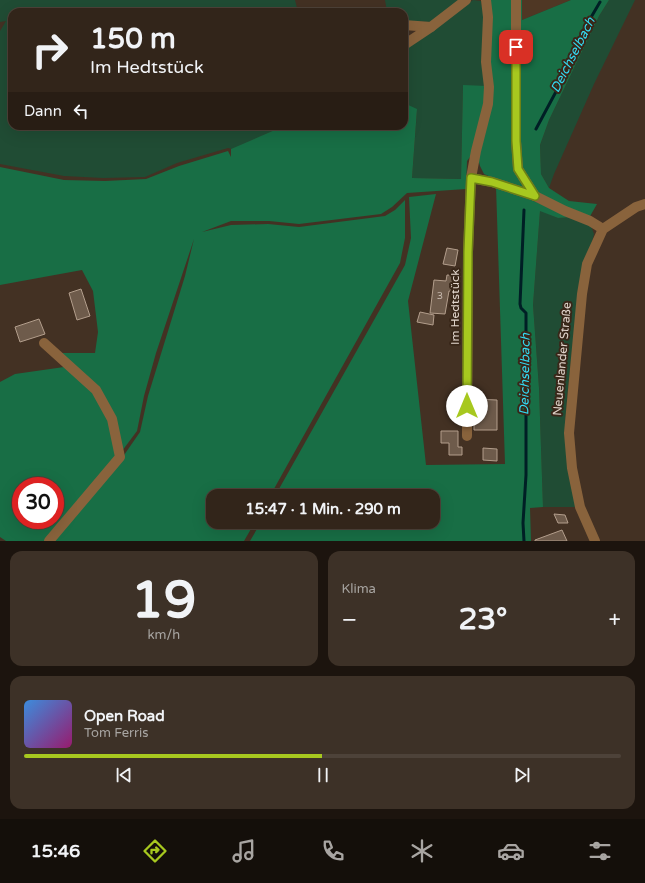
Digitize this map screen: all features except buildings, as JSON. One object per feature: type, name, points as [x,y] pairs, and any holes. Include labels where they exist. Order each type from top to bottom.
[{"type":"street","points":[[408,42],[466,0]]},
{"type":"street","name":"Im Hedtstück","points":[[467,436],[468,252],[471,178],[488,104],[489,87],[486,62],[488,17],[486,0]]},
{"type":"street","points":[[516,0],[516,141],[518,169],[535,196]]},
{"type":"street","points":[[408,25],[431,27]]},
{"type":"street","points":[[471,178],[492,182],[535,196],[604,229],[636,207],[645,204]]},
{"type":"street","name":"Neuenlander Straße","points":[[595,541],[580,507],[572,468],[569,433],[582,294],[588,264],[604,229]]},
{"type":"street","points":[[44,343],[96,390],[112,419],[120,457],[49,541]]},
{"type":"shaded area","points":[[522,0],[571,0],[522,20]]},
{"type":"green space","points":[[0,0],[295,0],[297,8],[8,8],[8,130],[275,130],[232,149],[228,148],[177,163],[145,177],[103,178],[64,176],[0,164],[0,31],[6,21],[0,22]]},
{"type":"green space","points":[[385,0],[460,0],[431,22],[408,21],[408,8],[386,8]]},
{"type":"green space","points":[[473,0],[481,1],[486,43],[487,86],[463,86],[461,179],[412,178],[417,110],[408,105],[408,45]]},
{"type":"green space","points":[[490,0],[522,0],[522,20],[571,0],[609,0],[599,16],[549,120],[540,145],[541,174],[549,188],[569,201],[597,204],[589,218],[484,174],[480,166],[477,154],[491,103]]},
{"type":"green space","points":[[609,0],[635,0],[594,84],[549,188],[541,174],[540,145],[549,120],[599,16]]},
{"type":"green space","points":[[463,85],[487,86],[473,153],[467,161],[466,189],[407,193],[392,207],[381,214],[299,224],[269,221],[231,221],[202,232],[231,225],[268,224],[299,227],[385,216],[395,210],[405,200],[405,238],[400,263],[274,489],[206,489],[206,529],[251,529],[244,541],[53,541],[122,458],[140,432],[148,396],[185,276],[194,239],[156,353],[144,396],[137,431],[122,451],[116,418],[59,353],[95,353],[98,332],[93,291],[82,270],[0,285],[0,167],[64,180],[105,181],[146,179],[179,166],[228,151],[231,157],[231,149],[275,130],[408,130],[408,105],[417,109],[412,178],[461,179]]},
{"type":"green space","points":[[496,186],[574,217],[558,218],[540,211],[533,305],[539,388],[543,507],[530,508],[531,541],[250,541],[257,529],[440,529],[440,489],[279,489],[405,265],[411,238],[409,197],[436,194],[408,301],[426,465],[505,464]]},
{"type":"green space","points":[[540,210],[558,218],[574,217],[591,226],[594,234],[577,303],[565,427],[578,507],[543,507],[539,388],[533,305]]},
{"type":"green space","points":[[64,367],[93,391],[110,420],[118,456],[64,520],[64,477],[12,477],[12,529],[56,529],[46,541],[6,541],[0,537],[0,382],[15,374]]},
{"type":"waterway","name":"Deichselbach","points":[[536,129],[566,73],[583,31],[600,2]]},
{"type":"waterway","name":"Deichselbach","points":[[524,210],[520,304],[521,308],[526,313],[526,475],[523,523],[524,541]]},
{"type":"route","points":[[467,406],[468,252],[471,178],[492,182],[535,196],[518,169],[516,141],[516,47]]}]
